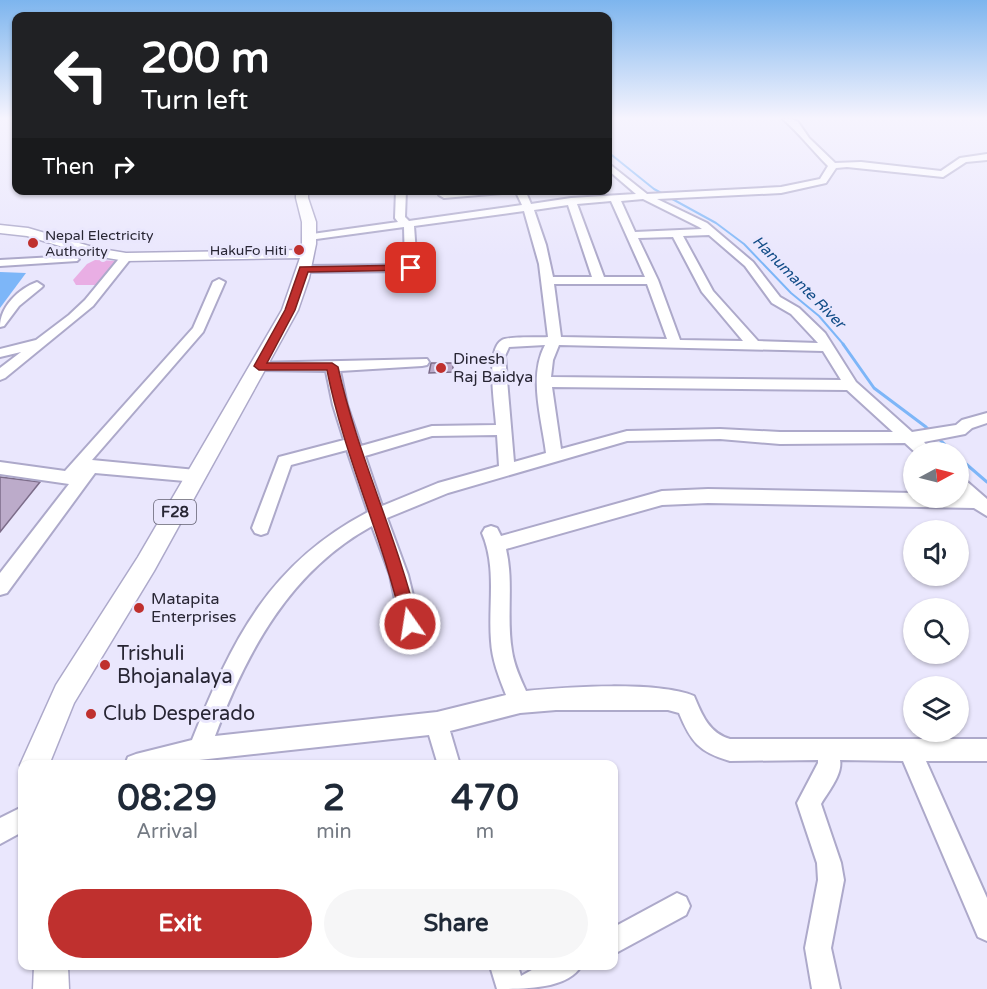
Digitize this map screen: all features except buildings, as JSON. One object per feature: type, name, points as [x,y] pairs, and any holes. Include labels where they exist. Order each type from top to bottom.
[{"type":"main road","name":"F28","points":[[36,760],[66,694],[146,564],[290,310],[307,253],[309,222],[301,195]]},
{"type":"main road","points":[[0,229],[28,232],[94,252],[126,257],[307,253]]},
{"type":"main road","points":[[51,970],[51,989]]},
{"type":"street","points":[[307,253],[407,222],[614,197],[782,190],[823,181],[833,166],[838,165]]},
{"type":"street","points":[[878,165],[927,174],[943,174],[953,165]]},
{"type":"street","points":[[612,172],[644,196],[689,217],[712,232],[748,264],[776,300],[795,311],[814,329],[851,386],[918,442]]},
{"type":"street","points":[[307,253],[411,268],[409,226],[400,218],[401,195]]},
{"type":"street","points":[[444,195],[446,219]]},
{"type":"street","points":[[522,195],[542,248],[548,281],[555,341],[549,350],[543,382],[555,457]]},
{"type":"street","points":[[614,197],[652,280],[675,344]]},
{"type":"street","points":[[571,201],[599,280]]},
{"type":"street","points":[[633,236],[712,232]]},
{"type":"street","points":[[676,233],[708,292],[753,344]]},
{"type":"street","points":[[0,375],[45,341],[88,303],[126,257]]},
{"type":"street","points":[[0,263],[73,259]]},
{"type":"street","points":[[548,281],[652,280]]},
{"type":"street","points":[[0,587],[85,465],[199,329],[219,282]]},
{"type":"street","points":[[0,323],[15,303],[37,286]]},
{"type":"street","points":[[0,353],[45,341]]},
{"type":"street","points":[[507,470],[498,356],[505,343],[555,341],[827,347]]},
{"type":"street","points":[[259,366],[332,367],[422,362]]},
{"type":"street","points":[[332,367],[340,405],[399,575],[410,624]]},
{"type":"street","points":[[543,382],[851,386]]},
{"type":"street","points":[[199,749],[243,646],[283,586],[324,546],[356,524],[377,515],[444,488],[627,436],[720,434],[791,438],[915,437],[960,430],[967,424],[987,418]]},
{"type":"street","points":[[261,528],[285,461],[432,431],[504,430]]},
{"type":"street","points":[[0,468],[69,477],[85,465],[196,476]]},
{"type":"street","points":[[969,493],[982,505]]},
{"type":"street","points":[[520,702],[502,656],[499,628],[500,561],[494,539],[662,498],[708,496],[982,505]]},
{"type":"street","points":[[156,760],[199,749],[437,723],[520,702],[556,699],[668,699],[686,704],[698,733],[715,747],[730,750],[987,750]]},
{"type":"street","points":[[437,723],[447,760]]},
{"type":"street","points":[[826,749],[830,765],[809,803],[829,863],[831,880],[818,948],[826,989]]},
{"type":"street","points":[[910,750],[985,920]]},
{"type":"street","points":[[0,832],[18,821]]},
{"type":"street","points":[[618,939],[677,906]]},
{"type":"street","points":[[505,970],[511,989]]},
{"type":"street","points":[[525,989],[560,970]]},
{"type":"shaded area","points":[[95,260],[119,261],[100,285],[76,285],[73,280],[87,264]]},
{"type":"water","points":[[0,272],[26,273],[0,308]]},
{"type":"waterway","name":"Hanumante River","points":[[624,165],[654,189],[716,223],[744,244],[791,293],[819,316],[844,345]]},
{"type":"waterway","name":"Hanumante River","points":[[843,344],[874,388],[942,442]]},
{"type":"waterway","points":[[969,466],[987,482]]},
{"type":"place","name":"Nepal Electricity Authority","points":[[33,243]]},
{"type":"place","name":"HakuFo Hiti","points":[[299,250]]},
{"type":"place","name":"Dinesh Raj Baidya","points":[[441,368]]},
{"type":"place","name":"Matapita Enterprises","points":[[139,608]]},
{"type":"place","name":"Trishuli Bhojanalaya","points":[[105,665]]},
{"type":"place","name":"Club Desperado","points":[[91,714]]},
{"type":"route","points":[[410,624],[399,575],[340,405],[332,367],[259,366],[290,310],[304,269],[411,268]]}]
